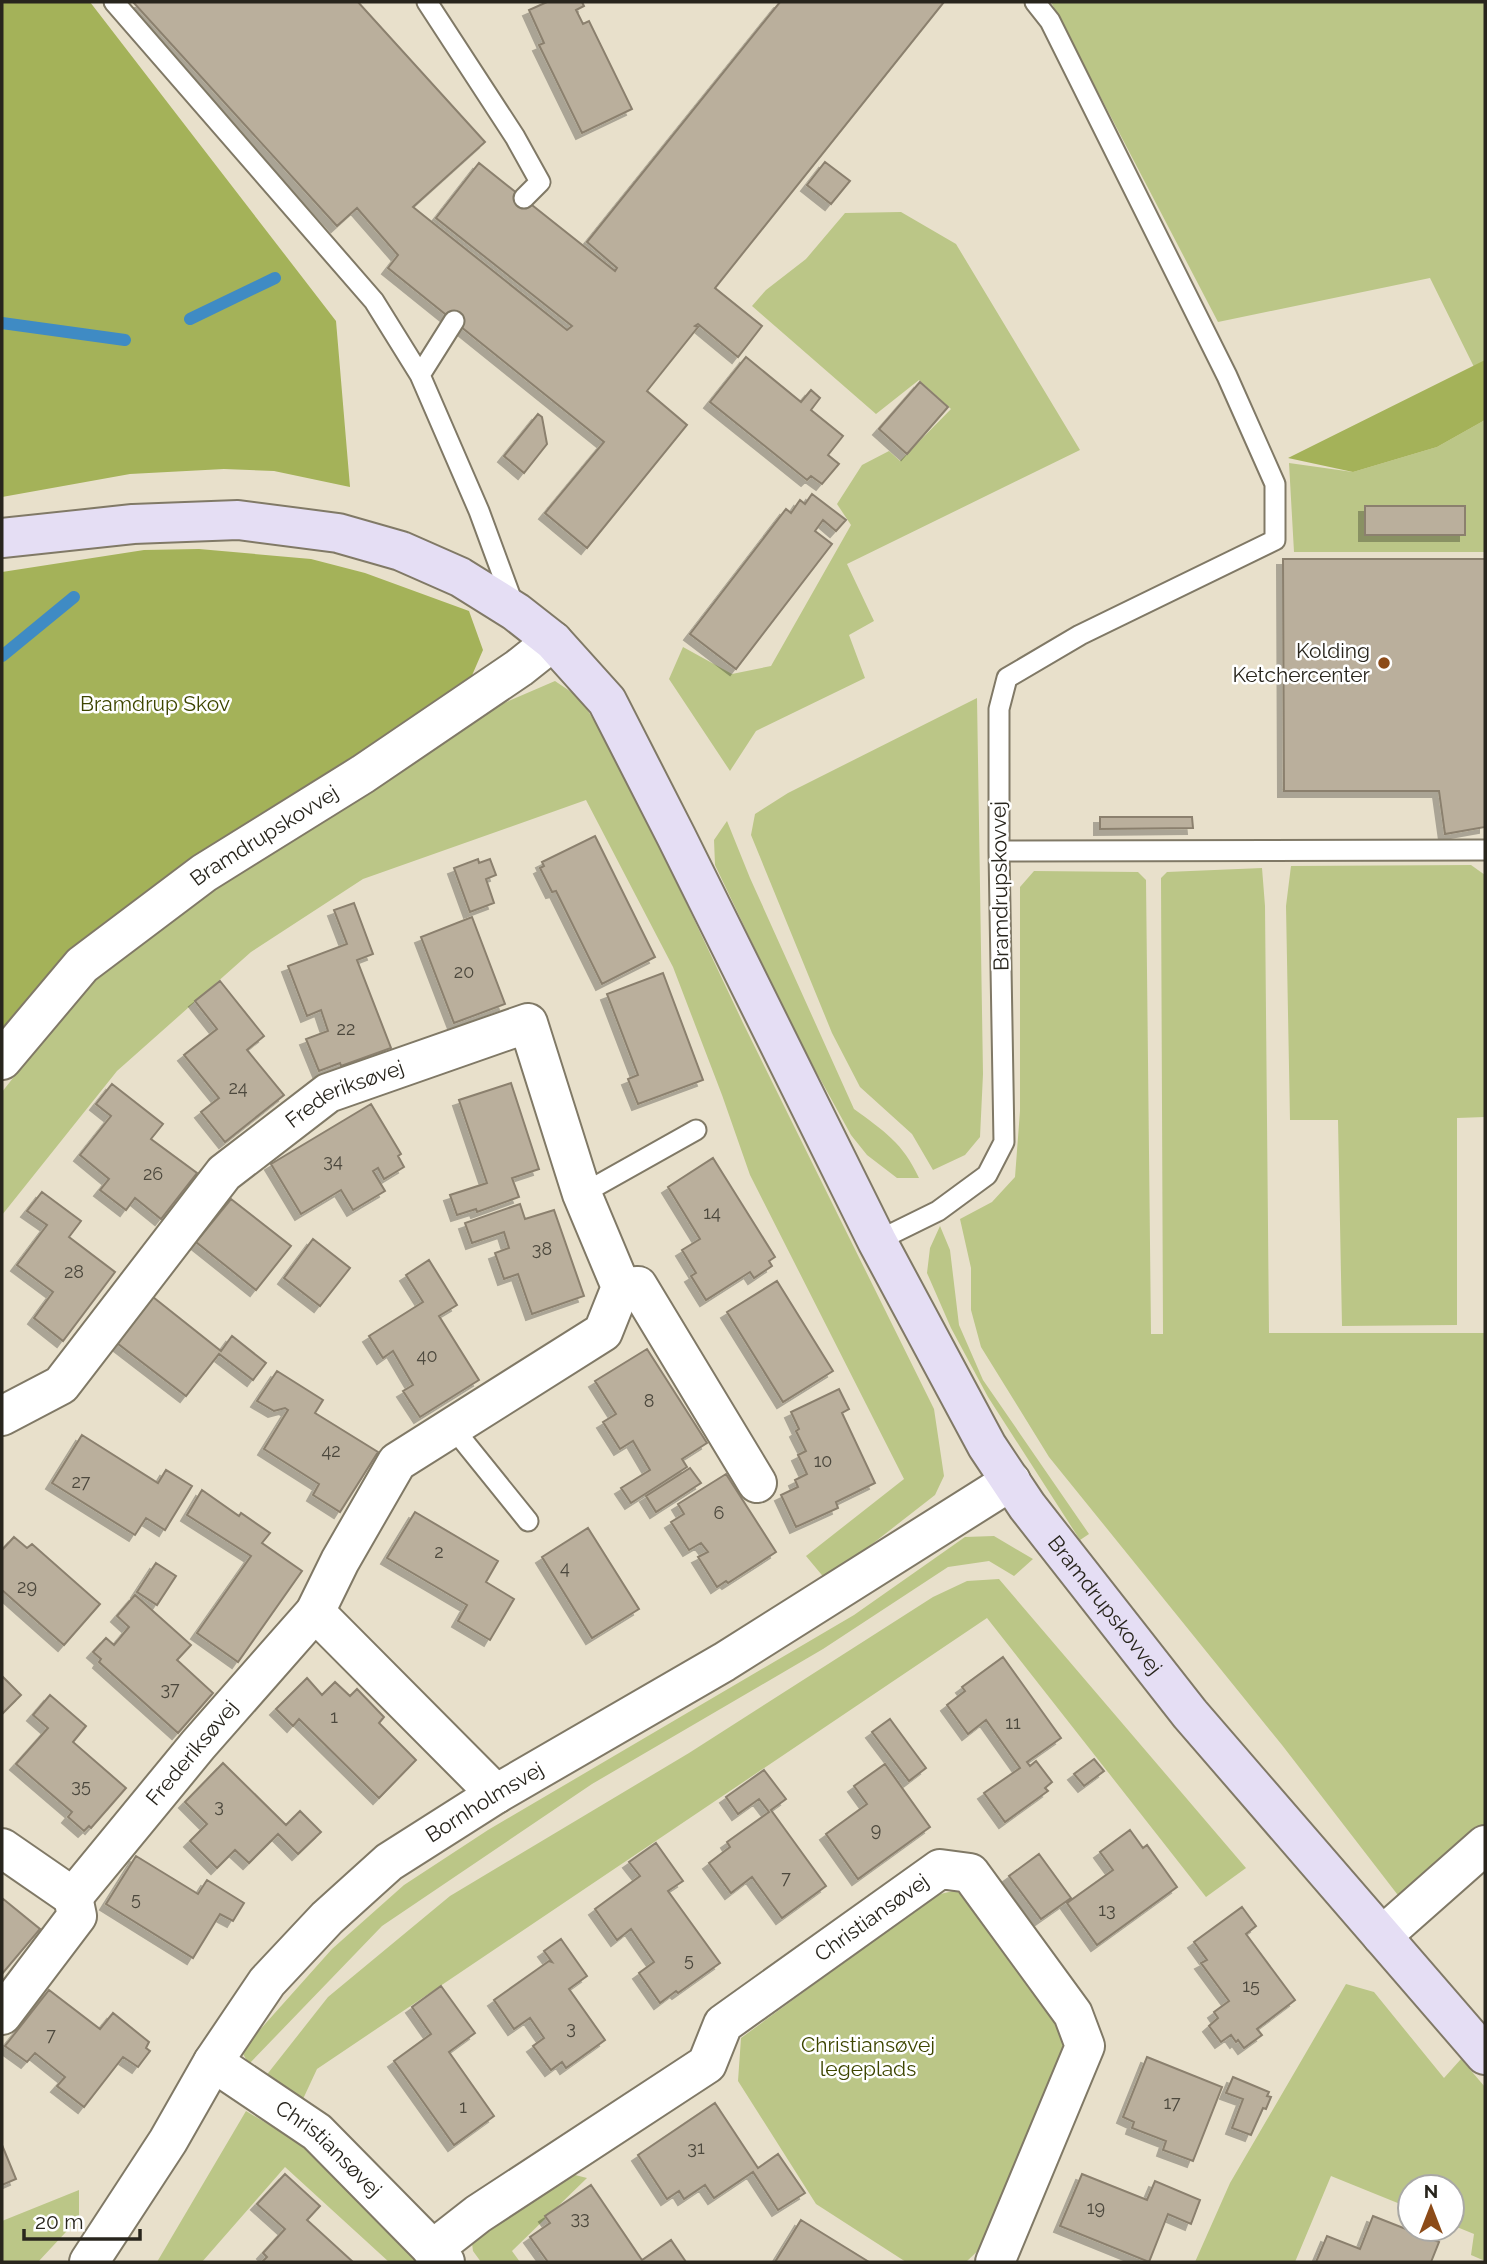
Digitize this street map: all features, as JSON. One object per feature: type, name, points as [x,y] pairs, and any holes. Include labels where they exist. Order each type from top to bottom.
[{"type":"street","name":"Bramdrupskovvej","points":[[2,538],[133,524],[238,520],[338,533],[401,551],[460,577],[516,612],[553,641],[607,701],[677,836],[877,1241],[987,1446],[1027,1506],[1190,1714],[1485,2055]]},
{"type":"street","name":"Bramdrupskovvej","points":[[2,1060],[82,965],[204,873],[363,774],[519,668],[553,641]]},
{"type":"street","name":"Frederiksøvej","points":[[2,1416],[61,1385],[224,1173],[328,1093],[528,1023],[582,1194],[621,1287],[603,1332],[397,1462],[340,1561],[315,1612],[198,1745],[72,1897]]},
{"type":"street","points":[[621,1287],[638,1286],[757,1483]]},
{"type":"street","name":"Bornholmsvej","points":[[89,2262],[168,2141],[213,2062],[267,1982],[327,1918],[389,1862],[496,1794],[724,1662],[1011,1481]]},
{"type":"street","points":[[315,1612],[496,1794]]},
{"type":"street","points":[[1382,1936],[1485,1844]]},
{"type":"street","points":[[2,1848],[72,1897],[76,1916],[2,2015]]},
{"type":"street","name":"Christiansøvej","points":[[213,2062],[317,2132],[439,2256],[478,2214],[707,2064],[723,2024],[940,1869],[970,1873],[1073,2014],[1085,2046],[995,2262]]},
{"type":"lane","points":[[114,2],[374,301],[420,375],[480,511],[516,612]]},
{"type":"lane","points":[[427,2],[515,137],[540,182],[524,198]]},
{"type":"lane","name":"Bramdrupskovvej","points":[[877,1241],[946,1206],[987,1175],[1004,1142],[999,709],[1007,677],[1080,635],[1275,540],[1275,484],[1227,376],[1050,21],[1035,2]]},
{"type":"lane","points":[[420,375],[454,321]]},
{"type":"lane","points":[[999,851],[1485,850]]},
{"type":"lane","points":[[582,1194],[696,1130]]},
{"type":"lane","points":[[453,1427],[527,1521]]},
{"type":"green space","points":[[2,2],[90,2],[336,321],[350,487],[274,471],[224,469],[130,474],[2,497]]},
{"type":"green space","points":[[1051,2],[1485,2],[1485,361],[1474,367],[1430,278],[1218,322]]},
{"type":"green space","points":[[901,212],[956,244],[1080,450],[847,564],[874,621],[849,635],[865,678],[756,731],[730,771],[669,679],[683,647],[732,674],[771,666],[851,525],[837,504],[862,465],[889,451],[900,461],[951,409],[919,380],[876,414],[752,306],[766,290],[806,259],[845,213]]},
{"type":"green space","points":[[1485,360],[1485,420],[1437,447],[1353,472],[1288,458]]},
{"type":"green space","points":[[1485,420],[1485,552],[1294,552],[1289,463],[1353,472],[1437,447]]},
{"type":"green space","name":"Bramdrup Skov","points":[[199,549],[311,559],[365,573],[469,611],[483,650],[467,687],[2,1040],[2,572],[144,550]]},
{"type":"green space","points":[[555,681],[580,698],[619,761],[743,1023],[934,1409],[944,1476],[935,1495],[826,1580],[806,1556],[904,1479],[750,1175],[673,967],[586,800],[363,879],[251,952],[117,1071],[2,1215],[2,1092],[86,985],[188,895],[495,707]]},
{"type":"green space","points":[[977,698],[983,1074],[980,1137],[965,1155],[933,1170],[912,1134],[860,1087],[832,1033],[751,835],[755,814],[788,793]]},
{"type":"green space","points":[[727,821],[854,1109],[884,1131],[906,1156],[919,1178],[897,1178],[867,1155],[851,1135],[796,1035],[715,865],[714,840]]},
{"type":"green space","points":[[1471,865],[1485,875],[1485,1117],[1457,1118],[1457,1325],[1342,1326],[1338,1120],[1290,1120],[1286,906],[1291,866]]},
{"type":"green space","points":[[1262,868],[1265,906],[1269,1333],[1485,1333],[1485,1829],[1404,1903],[1282,1745],[1049,1457],[981,1347],[971,1310],[971,1268],[960,1219],[992,1202],[1015,1177],[1020,1111],[1020,887],[1034,871],[1138,872],[1146,880],[1151,1334],[1163,1334],[1161,878],[1167,872]]},
{"type":"green space","points":[[940,1226],[950,1250],[959,1325],[983,1380],[1089,1534],[1080,1540],[988,1397],[951,1328],[927,1273],[930,1248]]},
{"type":"green space","points":[[994,1536],[1033,1559],[1014,1576],[989,1561],[948,1567],[823,1649],[592,1784],[382,1926],[249,2064],[243,2054],[257,2033],[332,1949],[404,1885],[488,1830],[854,1615],[965,1537]]},
{"type":"green space","points":[[999,1579],[1246,1868],[1206,1897],[987,1618],[317,2069],[303,2099],[265,2077],[328,1997],[450,1896],[689,1753],[933,1597],[967,1581]]},
{"type":"green space","name":"Christiansøvej legeplads","points":[[962,1889],[1058,2022],[1067,2043],[983,2246],[966,2262],[906,2262],[816,2204],[738,2081],[741,2038],[936,1895]]},
{"type":"green space","points":[[1346,1984],[1374,1992],[1444,2078],[1461,2059],[1485,2087],[1485,2261],[1471,2255],[1474,2234],[1466,2231],[1466,2173],[1396,2173],[1396,2202],[1331,2176],[1295,2262],[1195,2262],[1230,2183]]},
{"type":"green space","points":[[246,2111],[317,2153],[425,2262],[389,2262],[285,2167],[202,2262],[157,2262]]},
{"type":"green space","points":[[571,2174],[587,2178],[512,2251],[520,2262],[481,2262],[473,2251],[471,2236]]},
{"type":"green space","points":[[79,2190],[79,2218],[38,2262],[2,2262],[2,2221]]},
{"type":"building","points":[[133,2],[358,2],[485,142],[413,207],[567,330],[572,326],[436,218],[479,163],[615,271],[617,268],[587,242],[780,2],[944,2],[715,288],[762,326],[738,357],[698,324],[647,391],[687,425],[587,548],[545,513],[604,442],[388,268],[398,255],[357,208],[337,226]]},
{"type":"building","points":[[547,2],[582,2],[584,6],[576,10],[583,24],[589,21],[632,109],[582,133],[539,45],[544,43],[529,10]]},
{"type":"building","points":[[825,162],[850,181],[831,204],[807,185]]},
{"type":"building","points":[[746,357],[801,402],[811,390],[820,398],[811,410],[843,436],[828,455],[839,464],[822,484],[811,476],[807,480],[710,402]]},
{"type":"building","points":[[920,382],[948,407],[907,454],[879,429]]},
{"type":"building","points":[[538,414],[542,417],[547,444],[524,473],[504,456]]},
{"type":"building","points":[[812,494],[846,520],[836,531],[823,520],[815,531],[832,544],[736,669],[690,634],[786,509],[791,513],[800,500],[805,504]]},
{"type":"building","points":[[1365,506],[1465,506],[1465,535],[1365,535]]},
{"type":"building","name":"Kolding Ketchercenter","points":[[1283,559],[1485,559],[1485,827],[1445,834],[1439,791],[1284,791]]},
{"type":"building","points":[[1100,817],[1192,817],[1193,828],[1100,829]]},
{"type":"building","points":[[595,836],[655,957],[602,984],[556,891],[552,892],[540,868],[544,866],[542,862]]},
{"type":"building","points":[[478,859],[479,863],[490,859],[496,875],[486,879],[494,903],[470,912],[454,868]]},
{"type":"building","points":[[354,903],[373,954],[357,960],[391,1048],[319,1071],[306,1039],[328,1031],[321,1010],[307,1016],[288,966],[347,944],[334,910]]},
{"type":"building","points":[[472,917],[505,1004],[454,1023],[421,937]]},
{"type":"building","points":[[663,973],[703,1080],[638,1104],[628,1079],[638,1075],[607,994]]},
{"type":"building","points":[[220,981],[264,1036],[247,1050],[284,1095],[225,1142],[201,1112],[219,1098],[184,1055],[217,1029],[195,1001]]},
{"type":"building","points":[[511,1083],[539,1169],[512,1178],[519,1197],[477,1212],[476,1209],[457,1215],[450,1195],[487,1183],[459,1100]]},
{"type":"building","points":[[112,1084],[163,1124],[151,1139],[197,1173],[161,1219],[135,1198],[126,1210],[100,1190],[109,1179],[80,1155],[111,1116],[96,1104]]},
{"type":"building","points":[[371,1104],[401,1154],[398,1156],[404,1167],[384,1179],[378,1168],[373,1171],[385,1191],[353,1210],[341,1190],[301,1214],[271,1164]]},
{"type":"building","points":[[713,1158],[775,1257],[769,1261],[772,1266],[754,1278],[750,1272],[706,1300],[691,1276],[696,1273],[682,1250],[700,1239],[668,1187]]},
{"type":"building","points":[[42,1192],[81,1221],[69,1237],[115,1272],[63,1341],[34,1318],[53,1292],[17,1265],[47,1225],[27,1211]]},
{"type":"building","points":[[231,1199],[291,1246],[256,1290],[196,1242]]},
{"type":"building","points":[[520,1204],[525,1219],[554,1210],[584,1296],[532,1314],[518,1274],[504,1279],[495,1253],[509,1248],[504,1232],[472,1243],[465,1223]]},
{"type":"building","points":[[313,1239],[350,1268],[320,1306],[284,1278]]},
{"type":"building","points":[[429,1260],[457,1305],[439,1316],[479,1380],[420,1417],[403,1391],[413,1385],[393,1351],[383,1358],[369,1336],[423,1302],[406,1275]]},
{"type":"building","points":[[777,1281],[833,1371],[783,1402],[727,1312]]},
{"type":"building","points":[[153,1297],[221,1351],[232,1336],[266,1363],[253,1380],[219,1354],[186,1396],[117,1343]]},
{"type":"building","points":[[647,1349],[707,1443],[682,1459],[687,1467],[631,1503],[621,1488],[650,1470],[633,1441],[620,1449],[603,1422],[616,1414],[595,1381]]},
{"type":"building","points":[[277,1371],[323,1400],[315,1413],[378,1452],[340,1512],[313,1495],[319,1484],[264,1449],[288,1410],[285,1408],[274,1411],[257,1401]]},
{"type":"building","points":[[839,1389],[849,1409],[842,1413],[875,1483],[836,1502],[838,1508],[796,1527],[781,1495],[798,1487],[795,1480],[807,1474],[798,1455],[806,1451],[796,1431],[799,1429],[791,1412]]},
{"type":"building","points":[[82,1435],[158,1483],[166,1470],[192,1486],[165,1530],[146,1518],[135,1535],[52,1483]]},
{"type":"building","points":[[690,1468],[701,1483],[656,1512],[646,1496]]},
{"type":"building","points":[[726,1474],[776,1552],[728,1583],[726,1581],[717,1587],[698,1557],[708,1552],[701,1543],[689,1550],[671,1522],[684,1514],[678,1504]]},
{"type":"building","points":[[202,1490],[239,1516],[241,1513],[270,1533],[262,1543],[302,1571],[238,1662],[197,1633],[251,1556],[187,1515]]},
{"type":"building","points":[[415,1512],[498,1561],[486,1582],[514,1599],[490,1640],[458,1621],[467,1605],[387,1558]]},
{"type":"building","points":[[588,1528],[639,1609],[592,1638],[542,1557]]},
{"type":"building","points":[[14,1537],[27,1548],[32,1544],[100,1604],[64,1645],[2,1590],[2,1550]]},
{"type":"building","points":[[156,1563],[176,1576],[157,1605],[137,1592]]},
{"type":"building","points":[[135,1595],[191,1645],[177,1660],[213,1693],[178,1733],[99,1662],[101,1659],[93,1652],[106,1638],[114,1645],[129,1627],[117,1616]]},
{"type":"building","points":[[1003,1657],[1061,1738],[1027,1762],[1030,1766],[1036,1761],[1052,1782],[1045,1788],[1048,1791],[1005,1822],[984,1793],[1020,1768],[986,1720],[968,1734],[947,1705],[965,1691],[962,1687]]},
{"type":"building","points":[[2,1676],[21,1695],[2,1714]]},
{"type":"building","points":[[307,1678],[322,1695],[335,1682],[350,1696],[357,1689],[384,1717],[379,1723],[416,1760],[379,1798],[299,1719],[293,1726],[276,1709]]},
{"type":"building","points":[[50,1695],[86,1726],[73,1742],[126,1788],[91,1828],[89,1826],[84,1831],[68,1817],[72,1812],[16,1764],[48,1728],[33,1715]]},
{"type":"building","points":[[890,1719],[926,1768],[909,1781],[872,1732]]},
{"type":"building","points":[[1094,1759],[1104,1771],[1084,1786],[1074,1774]]},
{"type":"building","points":[[223,1763],[286,1825],[300,1811],[321,1832],[298,1854],[278,1834],[249,1863],[235,1850],[217,1868],[190,1841],[207,1824],[185,1802]]},
{"type":"building","points":[[885,1764],[930,1827],[858,1879],[826,1834],[867,1804],[854,1786]]},
{"type":"building","points":[[764,1770],[786,1799],[771,1810],[826,1886],[782,1918],[752,1877],[731,1893],[709,1863],[730,1847],[727,1842],[769,1812],[759,1799],[738,1814],[726,1797]]},
{"type":"building","points":[[1130,1830],[1143,1848],[1147,1845],[1177,1887],[1097,1945],[1067,1903],[1113,1870],[1100,1852]]},
{"type":"building","points":[[656,1843],[683,1881],[668,1891],[720,1963],[660,2003],[639,1973],[654,1962],[631,1929],[617,1940],[595,1909],[640,1876],[629,1862]]},
{"type":"building","points":[[1039,1854],[1071,1898],[1041,1919],[1009,1876]]},
{"type":"building","points":[[136,1856],[198,1894],[207,1880],[244,1903],[233,1921],[220,1914],[193,1958],[106,1904]]},
{"type":"building","points":[[2,1898],[40,1929],[2,1974]]},
{"type":"building","points":[[1242,1907],[1256,1926],[1246,1934],[1295,2000],[1257,2029],[1262,2035],[1244,2048],[1231,2035],[1221,2042],[1209,2026],[1218,2018],[1214,2012],[1229,2001],[1201,1963],[1207,1960],[1194,1942]]},
{"type":"building","points":[[561,1939],[587,1976],[569,1989],[605,2040],[566,2068],[562,2062],[551,2070],[533,2046],[544,2038],[530,2018],[514,2029],[494,2000],[549,1961],[552,1962],[544,1951]]},
{"type":"building","points":[[441,1986],[475,2033],[449,2052],[494,2116],[454,2145],[394,2061],[431,2034],[412,2007]]},
{"type":"building","points":[[49,1990],[100,2029],[113,2013],[149,2042],[146,2048],[150,2051],[138,2067],[123,2057],[84,2107],[57,2086],[65,2077],[35,2053],[27,2062],[5,2046]]},
{"type":"building","points":[[1147,2057],[1222,2087],[1193,2161],[1163,2150],[1166,2141],[1132,2128],[1134,2122],[1123,2117]]},
{"type":"building","points":[[1233,2077],[1269,2092],[1267,2096],[1271,2097],[1251,2135],[1232,2128],[1243,2099],[1226,2093]]},
{"type":"building","points":[[715,2103],[758,2168],[778,2154],[805,2193],[778,2210],[753,2172],[714,2198],[705,2185],[684,2199],[679,2191],[667,2199],[638,2155]]},
{"type":"building","points":[[2,2145],[16,2179],[2,2185]]},
{"type":"building","points":[[285,2174],[320,2206],[307,2220],[353,2262],[262,2262],[267,2257],[263,2253],[285,2229],[257,2204]]},
{"type":"building","points":[[1082,2174],[1147,2200],[1155,2181],[1200,2200],[1191,2224],[1168,2214],[1149,2262],[1060,2226]]},
{"type":"building","points":[[591,2185],[642,2260],[671,2240],[686,2262],[548,2262],[530,2237],[550,2223],[545,2216]]},
{"type":"building","points":[[1373,2216],[1396,2225],[1396,2243],[1439,2243],[1431,2262],[1316,2262],[1327,2236],[1360,2249]]},
{"type":"building","points":[[801,2220],[869,2262],[775,2262]]},
{"type":"waterway","points":[[190,319],[275,278]]},
{"type":"waterway","points":[[2,323],[125,340]]},
{"type":"waterway","points":[[2,656],[74,597]]},
{"type":"place","name":"Kolding Ketchercenter","points":[[1384,663]]}]
